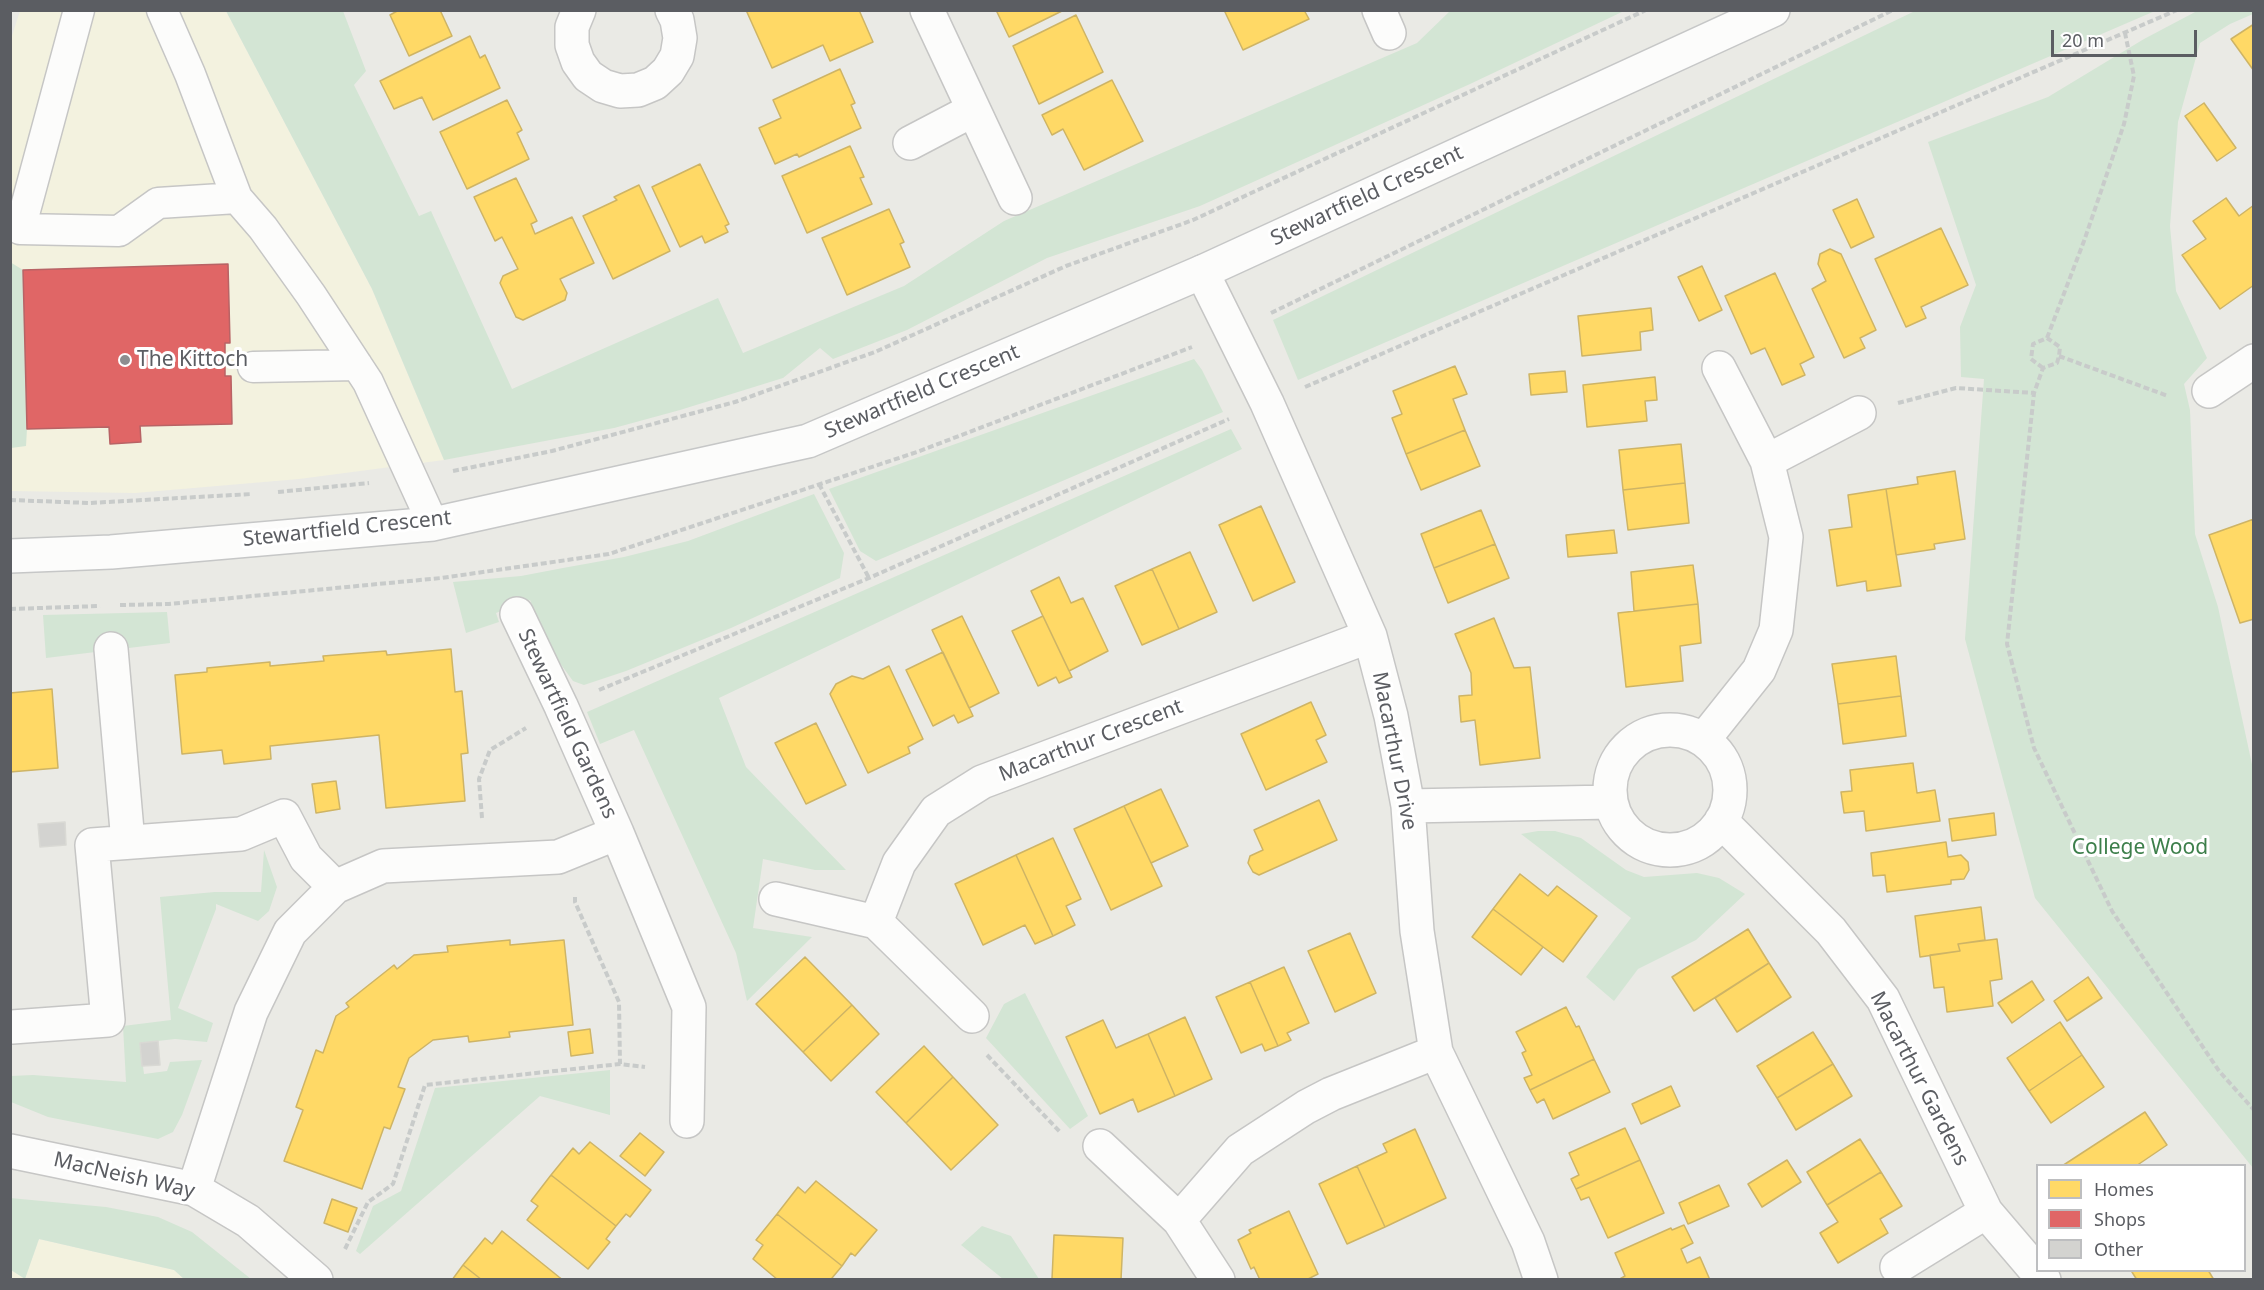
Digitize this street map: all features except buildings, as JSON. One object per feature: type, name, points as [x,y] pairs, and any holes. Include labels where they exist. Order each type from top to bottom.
[{"type":"street","points":[[579,10],[572,27],[572,45],[578,62],[588,76],[603,86],[620,91],[638,90],[655,83],[668,71],[676,56],[680,38],[677,20],[672,10]]},
{"type":"street","points":[[927,10],[1015,198]]},
{"type":"street","name":"Stewartfield Crescent","points":[[10,556],[111,552],[433,524],[808,441],[1202,272],[1773,10]]},
{"type":"street","points":[[910,143],[973,110]]},
{"type":"street","name":"Macarthur Drive","points":[[1202,272],[1267,403],[1370,636],[1391,716],[1408,806],[1417,931],[1436,1052],[1528,1242],[1541,1280]]},
{"type":"street","points":[[2209,391],[2253,362]]},
{"type":"street","points":[[1704,739],[1758,670],[1776,630],[1786,537],[1767,461],[1719,368]]},
{"type":"street","points":[[1767,461],[1859,413]]},
{"type":"street","name":"Stewartfield Gardens","points":[[517,614],[561,706],[617,833],[688,1007],[687,1120]]},
{"type":"street","name":"Macarthur Crescent","points":[[876,922],[899,863],[936,811],[982,782],[1370,636]]},
{"type":"street","points":[[111,649],[128,842]]},
{"type":"street","points":[[1658,730],[1682,730],[1704,739],[1720,756],[1729,776],[1729,799],[1721,821],[1705,839],[1683,849],[1659,849],[1637,841],[1620,824],[1611,802],[1611,778],[1620,756],[1636,739],[1658,730]]},
{"type":"street","points":[[1408,806],[1611,802]]},
{"type":"street","points":[[12,1028],[108,1020],[92,845],[241,834],[284,816],[306,858],[335,887]]},
{"type":"street","name":"Macarthur Gardens","points":[[1721,821],[1831,931],[1882,999],[1986,1212],[2036,1271]]},
{"type":"street","name":"Stewartfield Gardens","points":[[194,1189],[251,1012],[290,932],[335,887],[383,866],[558,857],[617,833]]},
{"type":"street","points":[[776,899],[876,922],[972,1016]]},
{"type":"street","points":[[1179,1220],[1240,1150],[1306,1107],[1331,1094],[1436,1052]]},
{"type":"street","points":[[1100,1146],[1179,1220],[1218,1280]]},
{"type":"street","name":"MacNeish Way","points":[[10,1151],[194,1189],[248,1221],[316,1280]]},
{"type":"street","points":[[1897,1268],[1986,1212]]},
{"type":"lane","points":[[79,10],[20,229],[119,231],[158,202],[237,198]]},
{"type":"lane","points":[[162,10],[190,74],[237,198],[270,238],[368,382],[433,524]]},
{"type":"lane","points":[[253,367],[357,365]]},
{"type":"path","points":[[277,492],[412,479],[552,451],[735,402],[875,352],[1066,266],[1193,220],[1646,10]]},
{"type":"path","points":[[869,578],[819,486],[917,452],[1232,332],[1893,10]]},
{"type":"path","points":[[485,861],[479,779],[490,750],[561,706],[869,578],[1267,403],[2177,10]]},
{"type":"path","points":[[2043,369],[2031,359],[2034,344],[2047,338],[2084,241],[2124,124],[2134,76],[2125,33]]},
{"type":"path","points":[[2047,338],[2060,347],[2059,356],[2057,363],[2043,369],[2034,393],[2007,644],[2034,748],[2112,911],[2219,1071],[2253,1110]]},
{"type":"path","points":[[2059,356],[2187,403],[2209,391]]},
{"type":"path","points":[[1859,413],[1956,388],[2034,393]]},
{"type":"path","points":[[10,500],[89,503],[255,494]]},
{"type":"path","points":[[577,850],[575,902],[619,1002],[620,1064]]},
{"type":"path","points":[[972,1016],[976,1044],[1065,1136],[1100,1146]]},
{"type":"path","points":[[345,1251],[368,1202],[393,1184],[425,1085],[620,1064],[688,1072]]},
{"type":"shaded area","points":[[20,11],[226,11],[372,289],[444,460],[299,479],[135,493],[11,491],[10,42]]},
{"type":"shaded area","points":[[39,1239],[174,1270],[184,1279],[11,1279],[10,1270],[25,1278]]},
{"type":"green space","points":[[1917,10],[2155,11],[1298,380],[1273,320]]},
{"type":"green space","points":[[226,11],[343,11],[366,71],[354,85],[419,216],[431,211],[512,389],[718,298],[743,353],[904,286],[1004,221],[1417,43],[1450,11],[1624,11],[1470,84],[1200,206],[1047,258],[907,330],[833,359],[820,348],[783,378],[680,410],[614,428],[444,460],[372,289]]},
{"type":"green space","name":"College Wood","points":[[2197,11],[2254,11],[2253,14],[2230,24],[2200,43],[2178,122],[2170,226],[2176,291],[2207,358],[2184,384],[2190,410],[2195,534],[2218,607],[2253,769],[2253,1168],[2035,898],[1965,639],[1984,379],[1961,377],[1960,327],[1976,285],[1928,142],[2048,97],[2144,39]]},
{"type":"green space","points":[[10,262],[23,270],[27,429],[26,446],[11,448]]},
{"type":"green space","points":[[1194,359],[1223,412],[876,561],[860,551],[829,489]]},
{"type":"green space","points":[[1231,429],[1242,449],[719,698],[746,767],[846,870],[815,870],[763,859],[753,928],[812,937],[747,1001],[736,953],[634,730],[600,744],[587,712]]},
{"type":"green space","points":[[814,494],[844,553],[840,578],[731,628],[626,671],[584,685],[573,681],[551,651],[530,600],[496,613],[499,622],[466,633],[453,582],[521,576],[624,557],[688,541]]},
{"type":"green space","points":[[167,612],[170,643],[46,658],[43,615]]},
{"type":"green space","points":[[1555,831],[1581,838],[1626,870],[1644,877],[1697,873],[1719,878],[1745,894],[1696,940],[1638,969],[1614,1001],[1586,977],[1631,918],[1521,834]]},
{"type":"green space","points":[[264,850],[277,887],[269,911],[258,921],[216,904],[178,1008],[213,1023],[207,1042],[175,1039],[140,1043],[144,1074],[167,1071],[170,1062],[202,1060],[182,1115],[173,1132],[158,1139],[48,1117],[11,1102],[11,1076],[33,1075],[126,1082],[123,1026],[171,1020],[160,897],[215,892],[261,892]]},
{"type":"green space","points":[[1025,993],[1088,1116],[1070,1129],[986,1038],[1004,1004]]},
{"type":"green space","points":[[610,1070],[610,1115],[540,1096],[360,1254],[356,1251],[373,1206],[401,1191],[435,1088]]},
{"type":"green space","points":[[10,1198],[106,1207],[158,1217],[192,1232],[251,1279],[184,1279],[174,1270],[39,1239],[25,1279],[11,1270]]},
{"type":"green space","points":[[982,1226],[1011,1236],[1039,1279],[1003,1279],[961,1245]]},
{"type":"place","name":"The Kittoch","points":[[125,360]]}]
